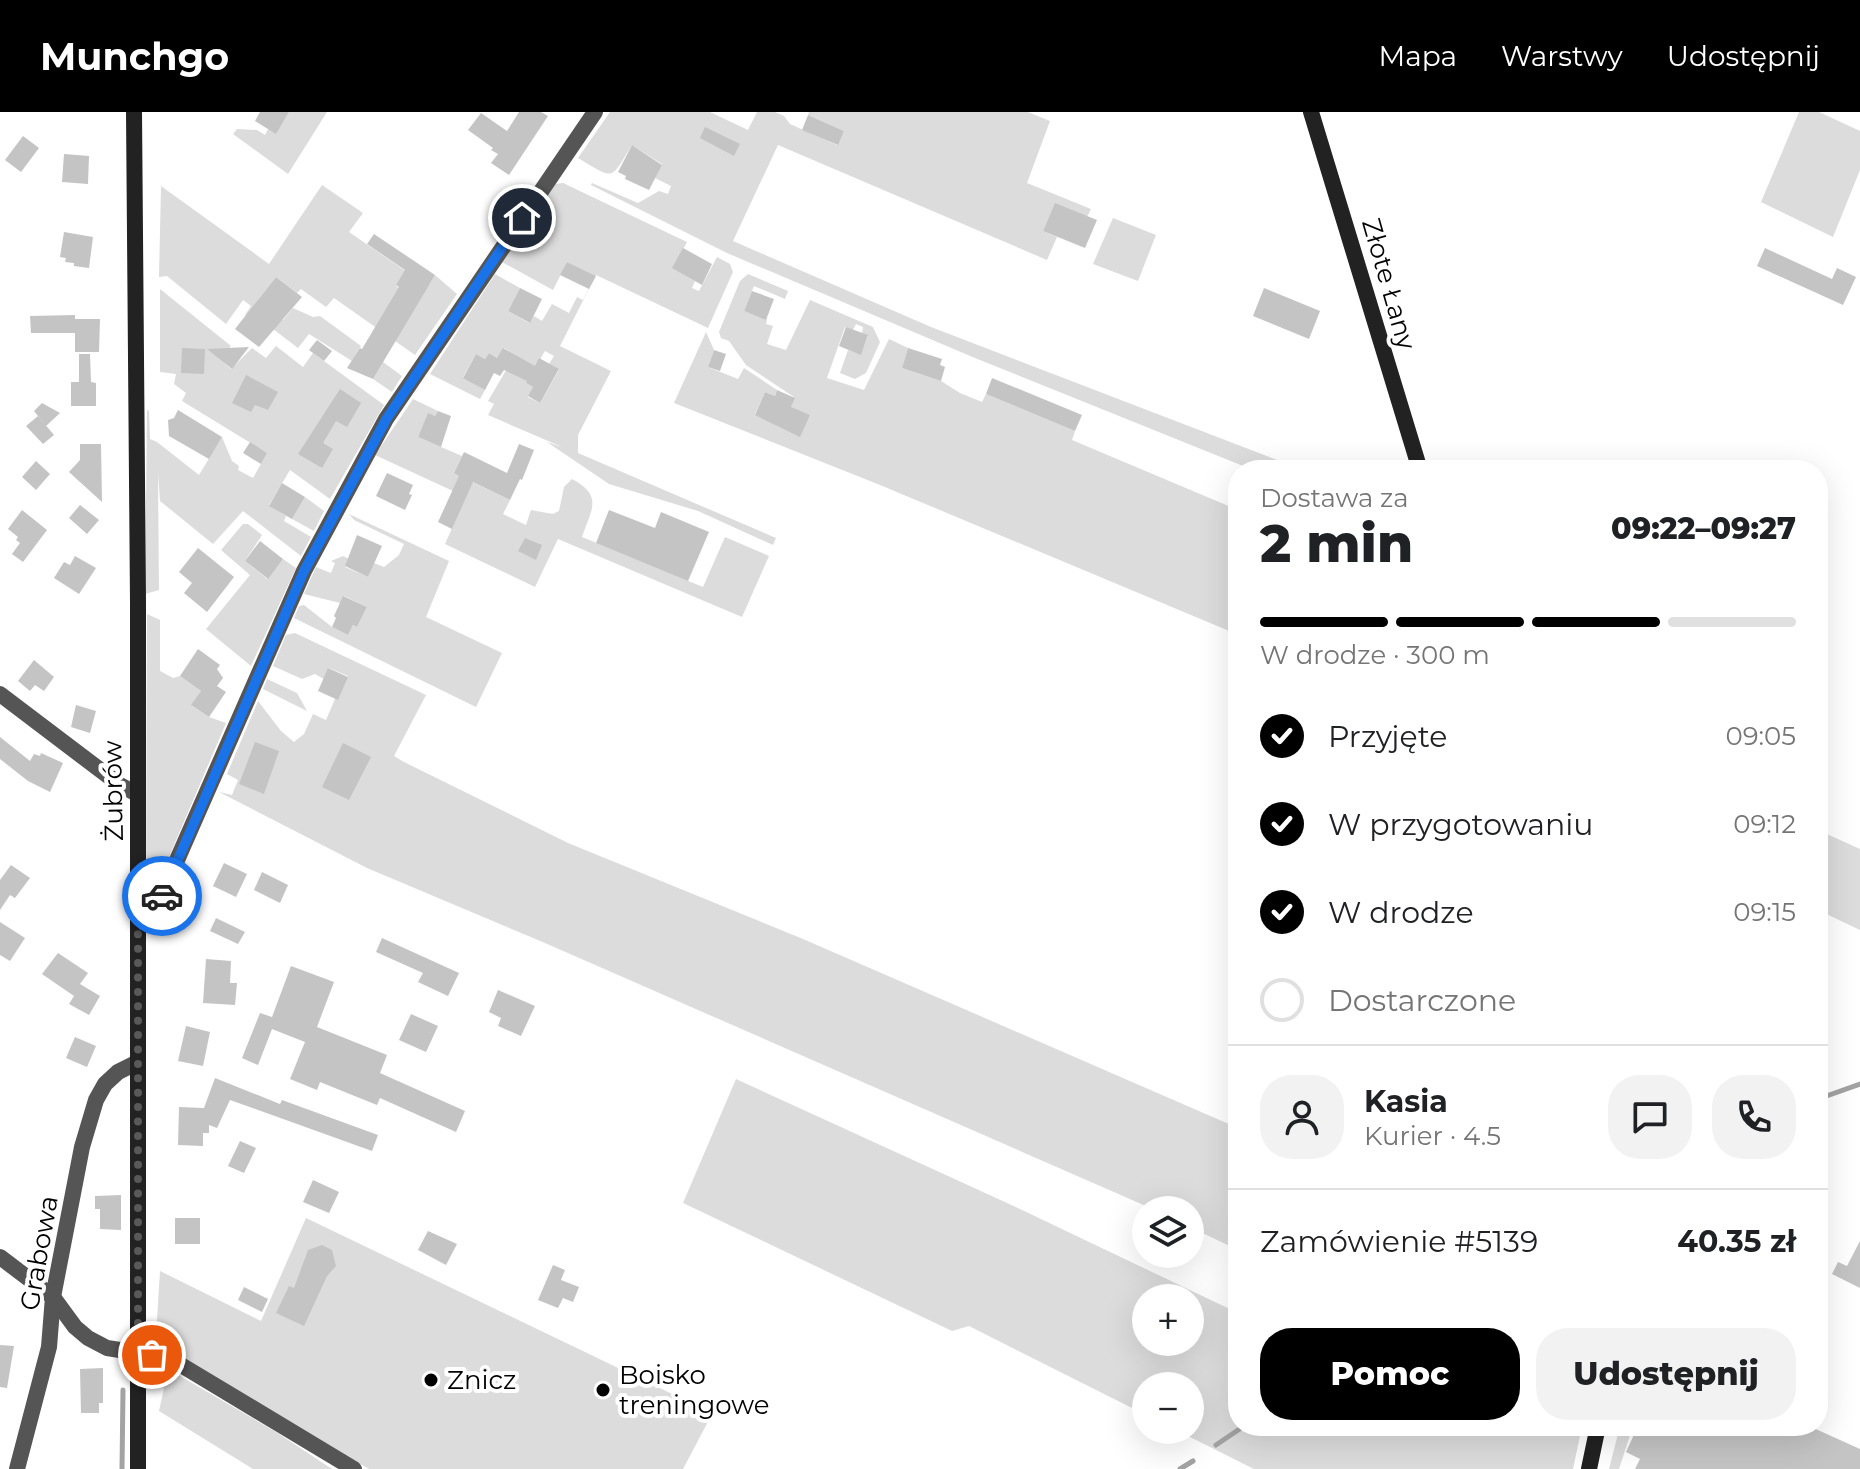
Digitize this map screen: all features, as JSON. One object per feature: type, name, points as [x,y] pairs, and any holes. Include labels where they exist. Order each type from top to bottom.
[{"type":"main road","name":"Żubrów","points":[[134,112],[138,1469]]},
{"type":"main road","name":"Złote Łany","points":[[1311,112],[1417,460]]},
{"type":"main road","points":[[1589,1469],[1596,1436]]},
{"type":"street","points":[[138,923],[154,914],[304,571],[387,418],[595,112]]},
{"type":"street","points":[[0,694],[120,785],[137,794]]},
{"type":"street","name":"Grabowa","points":[[17,1469],[49,1347],[53,1297],[82,1147],[96,1100],[105,1084],[118,1072],[136,1063]]},
{"type":"street","points":[[0,1257],[53,1297],[75,1327],[88,1338],[107,1348],[138,1352],[181,1365],[354,1469]]},
{"type":"shaded area","points":[[289,112],[327,112],[288,174],[233,134],[237,129],[257,130],[265,135],[268,129],[276,133]]},
{"type":"shaded area","points":[[610,112],[710,112],[748,130],[757,112],[775,112],[784,116],[790,124],[837,145],[844,131],[808,115],[809,112],[1028,112],[1050,121],[1027,183],[1091,209],[1087,217],[1055,204],[1043,231],[1057,237],[1047,260],[778,145],[733,241],[931,327],[1277,460],[1228,460],[727,253],[591,185],[638,203],[659,191],[668,194],[671,186],[655,178],[662,164],[632,145],[611,173],[599,171],[578,158]]},
{"type":"shaded area","points":[[1799,112],[1819,112],[1860,131],[1860,170],[1833,237],[1761,202]]},
{"type":"shaded area","points":[[563,183],[687,242],[673,268],[695,281],[692,288],[699,291],[717,257],[730,264],[733,272],[708,328],[596,275],[560,346],[611,371],[578,435],[578,453],[776,538],[773,545],[698,511],[609,484],[547,442],[562,447],[488,415],[494,404],[488,401],[515,355],[504,348],[497,358],[489,353],[485,359],[476,354],[463,377],[485,390],[480,399],[430,374],[495,274],[520,288],[508,311],[529,323],[534,316],[542,321],[552,304],[569,313],[577,297],[583,300],[595,276],[567,262],[553,290],[502,262],[555,184]],"holes":[[[545,351],[554,356],[549,364],[559,370],[540,403],[528,397],[533,387],[526,383]]]},
{"type":"shaded area","points":[[322,185],[363,213],[349,232],[410,274],[400,279],[396,286],[401,289],[429,285],[435,275],[457,294],[415,355],[334,298],[326,307],[301,289],[297,293],[276,277],[258,300],[283,320],[293,308],[313,317],[320,316],[361,346],[352,361],[309,334],[298,348],[273,329],[269,333],[245,315],[251,306],[243,300],[226,324],[167,276],[159,277],[161,186],[269,264]]},
{"type":"shaded area","points":[[1113,218],[1156,235],[1138,281],[1093,264]]},
{"type":"shaded area","points":[[748,274],[788,291],[785,299],[754,286],[744,311],[767,320],[766,324],[773,326],[767,344],[786,350],[810,300],[873,327],[880,342],[866,373],[855,379],[840,373],[848,350],[861,354],[868,336],[862,333],[863,327],[856,324],[853,330],[845,327],[827,378],[864,390],[889,339],[908,348],[902,368],[941,381],[982,402],[986,394],[1075,431],[1072,440],[1228,506],[1228,630],[674,403],[706,332],[714,350],[708,367],[738,379],[744,368],[777,390],[775,396],[765,392],[755,414],[800,436],[791,407],[794,397],[746,365],[729,341],[721,338],[719,332],[740,281]]},
{"type":"shaded area","points":[[160,289],[231,346],[220,359],[231,369],[252,348],[266,358],[276,346],[303,367],[313,353],[384,405],[330,499],[290,470],[269,505],[286,516],[284,521],[311,537],[301,556],[243,511],[213,544],[160,501],[158,473],[159,590],[145,594],[147,411],[150,439],[199,475],[222,437],[232,461],[239,466],[238,470],[253,478],[267,453],[182,401],[186,393],[174,384],[176,374],[160,372]]},
{"type":"shaded area","points":[[383,362],[402,376],[392,392],[373,379]]},
{"type":"shaded area","points":[[413,399],[438,411],[435,416],[428,414],[418,437],[462,456],[454,473],[510,500],[503,514],[526,525],[531,510],[553,514],[559,511],[564,487],[572,479],[582,485],[592,498],[582,537],[703,587],[725,537],[769,556],[742,617],[558,539],[535,587],[445,544],[466,497],[375,455]]},
{"type":"shaded area","points":[[305,497],[324,511],[314,531],[292,519]]},
{"type":"shaded area","points":[[349,514],[449,561],[426,617],[502,653],[476,707],[294,618],[299,606],[304,605],[332,627],[348,635],[353,625],[357,627],[367,607],[344,596],[340,603],[304,594],[316,567],[331,573],[335,563],[331,561],[343,556],[349,559],[345,567],[368,577],[374,563],[384,567],[399,555],[404,544],[354,520]]},
{"type":"shaded area","points":[[243,524],[248,524],[262,535],[245,561],[267,579],[283,559],[296,568],[251,666],[206,629],[250,575],[221,550]]},
{"type":"shaded area","points":[[147,614],[160,620],[160,671],[173,678],[180,676],[201,691],[192,706],[226,723],[160,878],[158,890],[146,893]]},
{"type":"shaded area","points":[[295,633],[426,695],[394,756],[404,762],[568,843],[803,939],[1228,1124],[1228,1245],[1204,1234],[1204,1196],[1132,1196],[1132,1200],[367,868],[219,792],[232,795],[238,780],[227,774],[258,701],[281,731],[294,742],[304,734],[313,714],[326,720],[348,676],[329,668],[324,679],[315,674],[302,679],[273,666],[286,635]]},
{"type":"shaded area","points":[[267,679],[297,693],[307,711],[263,689]]},
{"type":"shaded area","points":[[1828,835],[1860,849],[1860,930],[1828,915]]},
{"type":"shaded area","points":[[736,1079],[1132,1262],[1132,1268],[1144,1268],[1177,1284],[1132,1284],[1132,1356],[1204,1356],[1204,1297],[1228,1308],[1228,1436],[1580,1436],[1573,1469],[1254,1469],[1204,1444],[1204,1372],[1132,1372],[1132,1408],[969,1326],[952,1331],[683,1203]]},
{"type":"shaded area","points":[[306,1218],[691,1403],[711,1416],[683,1469],[369,1469],[182,1361],[155,1352],[160,1271],[261,1321]]},
{"type":"shaded area","points":[[168,1369],[276,1432],[332,1469],[253,1469],[159,1411]]},
{"type":"shaded area","points":[[1617,1436],[1630,1436],[1619,1469],[1609,1469]]},
{"type":"building","points":[[260,112],[289,112],[276,134],[255,121]]},
{"type":"building","points":[[519,112],[541,112],[548,116],[509,175],[491,163],[498,154],[491,150],[493,148],[468,130],[481,113],[507,131]]},
{"type":"building","points":[[808,115],[844,131],[838,145],[802,130]]},
{"type":"building","points":[[705,127],[740,144],[734,156],[700,138]]},
{"type":"building","points":[[23,136],[39,148],[21,172],[5,160]]},
{"type":"building","points":[[632,145],[662,165],[649,190],[625,179],[626,176],[618,172]]},
{"type":"building","points":[[64,154],[89,156],[88,184],[62,182]]},
{"type":"building","points":[[1055,203],[1097,220],[1085,248],[1043,231]]},
{"type":"building","points":[[64,232],[93,237],[89,268],[74,266],[74,263],[65,262],[66,258],[60,257]]},
{"type":"building","points":[[374,234],[435,275],[373,379],[347,368],[399,287],[396,285],[405,270],[367,244]]},
{"type":"building","points":[[683,248],[712,264],[702,285],[672,268]]},
{"type":"building","points":[[1765,248],[1832,279],[1837,268],[1856,277],[1843,305],[1757,266]]},
{"type":"building","points":[[567,262],[596,276],[589,289],[560,275]]},
{"type":"building","points":[[276,277],[302,297],[259,347],[235,329]]},
{"type":"building","points":[[520,288],[542,299],[530,323],[508,311]]},
{"type":"building","points":[[1264,288],[1320,311],[1309,339],[1253,316]]},
{"type":"building","points":[[752,291],[774,299],[766,320],[744,311]]},
{"type":"building","points":[[75,315],[75,319],[100,319],[99,352],[75,352],[75,333],[31,333],[30,316]]},
{"type":"building","points":[[846,327],[868,335],[861,355],[839,346]]},
{"type":"building","points":[[317,340],[332,351],[324,361],[309,350]]},
{"type":"building","points":[[249,347],[232,369],[207,349]]},
{"type":"building","points":[[182,348],[205,349],[204,374],[181,373]]},
{"type":"building","points":[[503,348],[535,366],[539,358],[559,369],[540,403],[528,396],[533,387],[527,381],[504,370],[500,376],[494,373],[485,390],[463,378],[476,354],[485,359],[489,353],[497,358]]},
{"type":"building","points":[[908,348],[942,359],[940,365],[945,367],[941,381],[902,368]]},
{"type":"building","points":[[714,350],[726,354],[720,371],[708,367]]},
{"type":"building","points":[[79,354],[90,354],[91,382],[96,383],[96,406],[71,406],[71,382],[79,382]]},
{"type":"building","points":[[246,375],[278,392],[268,410],[255,405],[251,412],[232,403]]},
{"type":"building","points":[[992,378],[1082,415],[1075,431],[986,394]]},
{"type":"building","points":[[340,389],[361,403],[347,427],[336,421],[323,443],[333,449],[322,468],[298,454]]},
{"type":"building","points":[[777,390],[795,398],[791,407],[810,415],[800,437],[755,415],[765,392],[775,396]]},
{"type":"building","points":[[42,403],[60,413],[46,426],[34,411]]},
{"type":"building","points":[[178,410],[222,437],[209,459],[169,436],[168,420],[174,418]]},
{"type":"building","points":[[438,411],[451,416],[441,447],[418,437],[428,413],[435,416]]},
{"type":"building","points":[[38,416],[54,435],[43,444],[26,426]]},
{"type":"building","points":[[250,442],[267,453],[261,464],[243,453]]},
{"type":"building","points":[[80,444],[101,444],[102,502],[69,472],[80,460]]},
{"type":"building","points":[[519,444],[534,450],[510,500],[473,482],[452,529],[438,522],[459,476],[454,473],[464,452],[507,473]]},
{"type":"building","points":[[36,461],[50,474],[36,490],[22,477]]},
{"type":"building","points":[[387,473],[413,485],[405,510],[376,496]]},
{"type":"building","points":[[282,483],[305,497],[292,519],[269,506]]},
{"type":"building","points":[[80,505],[99,520],[87,534],[69,518]]},
{"type":"building","points":[[22,510],[47,530],[23,562],[12,554],[20,543],[8,529]]},
{"type":"building","points":[[609,510],[655,528],[661,512],[709,532],[688,581],[596,543]]},
{"type":"building","points":[[357,535],[382,546],[368,577],[345,566]]},
{"type":"building","points":[[525,538],[542,545],[536,560],[518,551]]},
{"type":"building","points":[[260,541],[283,559],[268,579],[245,561]]},
{"type":"building","points":[[198,548],[234,577],[207,612],[184,593],[192,583],[179,572]]},
{"type":"building","points":[[75,556],[96,568],[79,594],[54,578],[64,562],[70,565]]},
{"type":"building","points":[[343,596],[367,607],[357,627],[353,625],[348,635],[332,627]]},
{"type":"building","points":[[198,649],[220,665],[217,669],[223,678],[217,686],[226,692],[209,717],[191,705],[201,691],[180,676]]},
{"type":"building","points":[[34,660],[54,677],[44,691],[35,685],[30,691],[18,681]]},
{"type":"building","points":[[328,668],[348,677],[338,700],[318,691]]},
{"type":"building","points":[[76,705],[96,711],[90,733],[71,727]]},
{"type":"building","points":[[0,737],[30,761],[34,754],[40,756],[41,753],[63,763],[50,792],[28,781],[0,759]]},
{"type":"building","points":[[255,742],[279,751],[264,794],[239,784]]},
{"type":"building","points":[[343,743],[371,757],[349,800],[322,787]]},
{"type":"building","points":[[224,863],[247,874],[236,897],[213,886]]},
{"type":"building","points":[[11,865],[30,878],[15,898],[10,895],[0,910],[0,880]]},
{"type":"building","points":[[262,872],[288,885],[280,903],[254,890]]},
{"type":"building","points":[[216,918],[245,932],[238,944],[210,931]]},
{"type":"building","points":[[0,922],[25,938],[10,961],[0,955]]},
{"type":"building","points":[[382,938],[459,973],[448,996],[418,982],[423,973],[376,952]]},
{"type":"building","points":[[58,953],[88,973],[80,984],[100,996],[89,1015],[69,1004],[74,996],[42,974]]},
{"type":"building","points":[[206,959],[231,961],[230,983],[237,983],[235,1005],[203,1003]]},
{"type":"building","points":[[291,966],[334,982],[317,1027],[387,1055],[380,1073],[465,1111],[456,1132],[380,1098],[377,1105],[320,1082],[317,1090],[290,1079],[305,1042],[272,1029],[258,1065],[242,1058],[260,1013],[272,1017]]},
{"type":"building","points":[[498,990],[535,1006],[521,1036],[498,1026],[501,1018],[489,1012]]},
{"type":"building","points":[[411,1014],[438,1026],[426,1052],[399,1040]]},
{"type":"building","points":[[186,1026],[210,1032],[203,1066],[178,1061]]},
{"type":"building","points":[[75,1037],[96,1046],[87,1067],[66,1058]]},
{"type":"building","points":[[215,1078],[280,1104],[282,1100],[378,1135],[372,1151],[230,1100],[217,1128],[209,1125],[209,1133],[203,1133],[203,1146],[178,1145],[179,1107],[204,1108]]},
{"type":"building","points":[[240,1141],[256,1148],[244,1173],[228,1166]]},
{"type":"building","points":[[313,1180],[339,1192],[329,1213],[303,1202]]},
{"type":"building","points":[[121,1195],[121,1230],[100,1229],[100,1209],[95,1209],[95,1196]]},
{"type":"building","points":[[175,1218],[200,1218],[200,1244],[175,1244]]},
{"type":"building","points":[[428,1231],[457,1244],[446,1265],[418,1250]]},
{"type":"building","points":[[1860,1241],[1860,1288],[1832,1274],[1838,1262],[1847,1266]]},
{"type":"building","points":[[322,1245],[332,1250],[336,1266],[327,1276],[304,1326],[276,1313],[289,1286],[294,1288],[308,1250]]},
{"type":"building","points":[[553,1265],[565,1270],[561,1280],[579,1287],[573,1302],[563,1298],[558,1308],[538,1300]]},
{"type":"building","points":[[244,1287],[268,1299],[262,1312],[238,1300]]},
{"type":"building","points":[[0,1345],[14,1346],[7,1388],[0,1387]]},
{"type":"building","points":[[103,1368],[103,1403],[99,1403],[99,1413],[81,1413],[80,1369]]},
{"type":"building","points":[[1828,1435],[1860,1449],[1860,1469],[1635,1469],[1640,1459],[1626,1452],[1633,1436]]},
{"type":"waterway","points":[[1828,1095],[1860,1084]]},
{"type":"waterway","points":[[122,1469],[123,1390]]},
{"type":"waterway","points":[[1216,1445],[1229,1436]]},
{"type":"waterway","points":[[1180,1469],[1193,1461]]},
{"type":"way so far","points":[[152,1355],[138,1352],[138,923],[152,917],[162,896]]},
{"type":"place","name":"Znicz","points":[[431,1380]]},
{"type":"place","name":"Boisko treningowe","points":[[603,1390]]},
{"type":"route","points":[[162,896],[304,571],[387,418],[522,218]]}]
